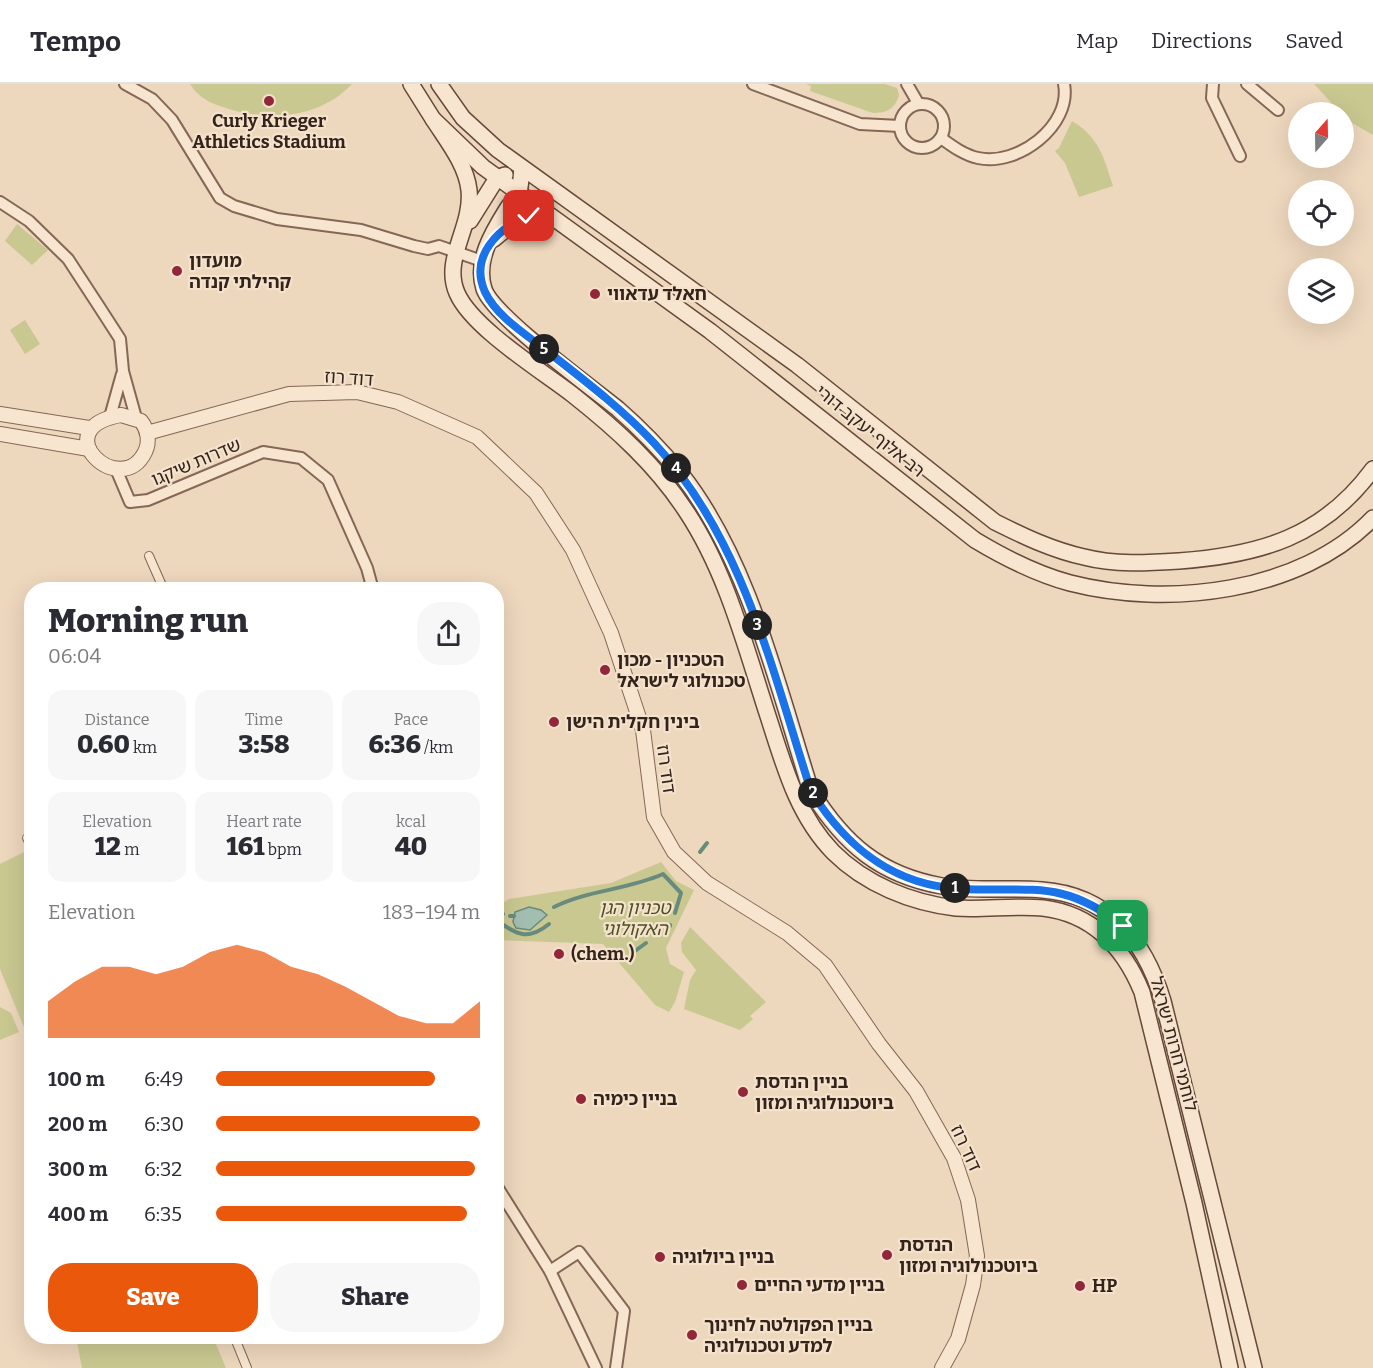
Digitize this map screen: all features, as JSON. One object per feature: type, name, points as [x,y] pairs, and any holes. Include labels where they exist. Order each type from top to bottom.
[{"type":"main road","name":"רב אלוף יעקב דורי","points":[[411,84],[433,118],[497,178],[729,345],[975,540],[1004,558],[1068,583],[1105,591],[1197,592],[1287,574],[1357,535],[1373,518]]},
{"type":"main road","name":"רב אלוף יעקב דורי","points":[[439,84],[463,118],[522,168],[797,365],[995,522],[1062,551],[1106,562],[1137,564],[1212,559],[1255,552],[1305,531],[1334,513],[1373,469]]},
{"type":"main road","name":"לוחמי חרות ישראל","points":[[433,118],[465,174],[469,196],[466,226],[456,252],[453,281],[458,295],[468,310],[501,340],[616,430],[654,469],[686,511],[723,582],[794,792],[804,815],[834,852],[871,881],[928,903],[957,908],[1041,908],[1080,918],[1099,930],[1117,946],[1133,968],[1142,992],[1183,1158],[1230,1368]]},
{"type":"main road","name":"לוחמי חרות ישראל","points":[[522,168],[519,194],[507,208],[487,245],[482,261],[484,291],[497,308],[637,426],[681,474],[700,501],[725,544],[741,579],[811,791],[846,838],[864,855],[884,867],[919,881],[960,889],[1051,891],[1082,898],[1123,926],[1140,945],[1154,971],[1163,1001],[1254,1368]]},
{"type":"main road","points":[[466,226],[497,178],[522,168]]},
{"type":"main road","points":[[487,245],[519,220],[529,216],[551,217]]},
{"type":"street","points":[[125,84],[152,99],[172,120],[220,198],[234,206],[278,219],[333,224],[379,234],[428,249],[440,246],[482,261]]},
{"type":"street","points":[[753,84],[860,124],[900,126]]},
{"type":"street","points":[[907,84],[918,103]]},
{"type":"street","points":[[941,138],[954,148],[978,158],[999,158],[1016,153],[1032,145],[1054,123],[1066,96],[1064,84]]},
{"type":"street","points":[[1213,84],[1212,98],[1240,156]]},
{"type":"street","points":[[1247,84],[1278,110]]},
{"type":"street","points":[[918,103],[932,105],[942,115],[945,129],[941,138],[932,146],[918,148],[905,140],[900,126],[905,111],[918,103]]},
{"type":"street","points":[[0,202],[29,221],[68,259],[120,339],[123,370],[136,418]]},
{"type":"street","points":[[110,417],[123,370]]},
{"type":"street","name":"דוד רוז","points":[[147,433],[289,394],[357,392],[398,402],[477,437],[536,493],[573,550],[611,633],[642,730],[654,817],[674,852],[706,883],[787,933],[825,965],[879,1044],[916,1091],[954,1158],[968,1200],[977,1256],[973,1285],[958,1339],[942,1368]]},
{"type":"street","points":[[0,414],[89,429],[110,417],[121,415],[136,418],[145,426],[147,433],[145,451],[134,464],[116,469],[100,463],[89,449],[89,429]]},
{"type":"street","points":[[0,434],[89,449]]},
{"type":"street","name":"שדרות שיקגו","points":[[116,469],[130,502],[148,500],[263,452],[301,458],[328,480],[367,568],[371,582]]},
{"type":"street","points":[[149,556],[160,582]]},
{"type":"street","points":[[504,1198],[550,1271],[596,1368]]},
{"type":"street","points":[[550,1271],[579,1252],[624,1311],[616,1368]]},
{"type":"street","points":[[237,1344],[247,1368]]},
{"type":"green space","name":"Curly Krieger Athletics Stadium","points":[[190,84],[352,84],[326,104],[311,110],[296,114],[264,115],[232,110],[208,101]]},
{"type":"green space","points":[[806,84],[885,84],[897,88],[899,95],[890,109],[873,113],[810,91],[811,86]]},
{"type":"green space","points":[[1314,84],[1373,84],[1373,135],[1354,124],[1354,102],[1331,102]]},
{"type":"green space","points":[[1072,121],[1089,134],[1094,141],[1103,157],[1113,186],[1079,197],[1065,163],[1055,151],[1059,148]]},
{"type":"green space","points":[[17,224],[48,250],[32,265],[5,241]]},
{"type":"green space","points":[[25,320],[40,344],[25,354],[10,330]]},
{"type":"green space","points":[[24,852],[24,1027],[0,969],[0,864]]},
{"type":"green space","name":"טכניון הגן האקולוגי","points":[[661,862],[676,881],[694,890],[666,948],[670,964],[684,972],[675,1002],[669,1012],[655,1005],[603,944],[504,940],[504,902],[509,899],[611,883]]},
{"type":"green space","points":[[690,927],[766,1002],[750,1016],[753,1019],[740,1030],[684,1009],[690,980],[696,970],[682,952],[681,943]]},
{"type":"green space","points":[[0,1007],[11,1013],[19,1032],[0,1040]]},
{"type":"green space","points":[[77,1344],[216,1344],[226,1368],[82,1368]]},
{"type":"shaded area","points":[[529,907],[541,910],[547,915],[530,930],[516,928],[513,922],[515,912]]},
{"type":"waterway","points":[[700,852],[707,843]]},
{"type":"waterway","points":[[554,907],[580,897],[636,884],[663,874],[681,893],[675,913]]},
{"type":"waterway","points":[[504,925],[516,932],[529,934],[549,924]]},
{"type":"waterway","points":[[635,951],[646,943]]},
{"type":"place","name":"Curly Krieger Athletics Stadium","points":[[269,101]]},
{"type":"place","name":"מועדון קהילתי קנדה","points":[[177,271]]},
{"type":"place","name":"חאלד עדאווי","points":[[595,294]]},
{"type":"place","name":"הטכניון - מכון טכנולוגי לישראל","points":[[605,670]]},
{"type":"place","name":"בינין חקלית הישן","points":[[554,722]]},
{"type":"place","name":"(chem.)","points":[[559,954]]},
{"type":"place","name":"בניין הנדסת ביוטכנולוגיה ומזון","points":[[743,1092]]},
{"type":"place","name":"בניין כימיה","points":[[581,1099]]},
{"type":"place","name":"הנדסת ביוטכנולוגיה ומזון","points":[[887,1255]]},
{"type":"place","name":"בניין ביולוגיה","points":[[660,1257]]},
{"type":"place","name":"בניין מדעי החיים","points":[[742,1285]]},
{"type":"place","name":"HP","points":[[1080,1286]]},
{"type":"place","name":"בניין הפקולטה לחינוך למדע וטכנולוגיה","points":[[692,1335]]},
{"type":"route","points":[[529,216],[501,232],[487,245],[482,261],[484,291],[511,322],[576,374],[655,443],[700,501],[725,544],[741,579],[811,791],[827,816],[864,855],[902,875],[919,881],[960,889],[1060,892],[1082,898],[1102,909],[1123,926]]}]
